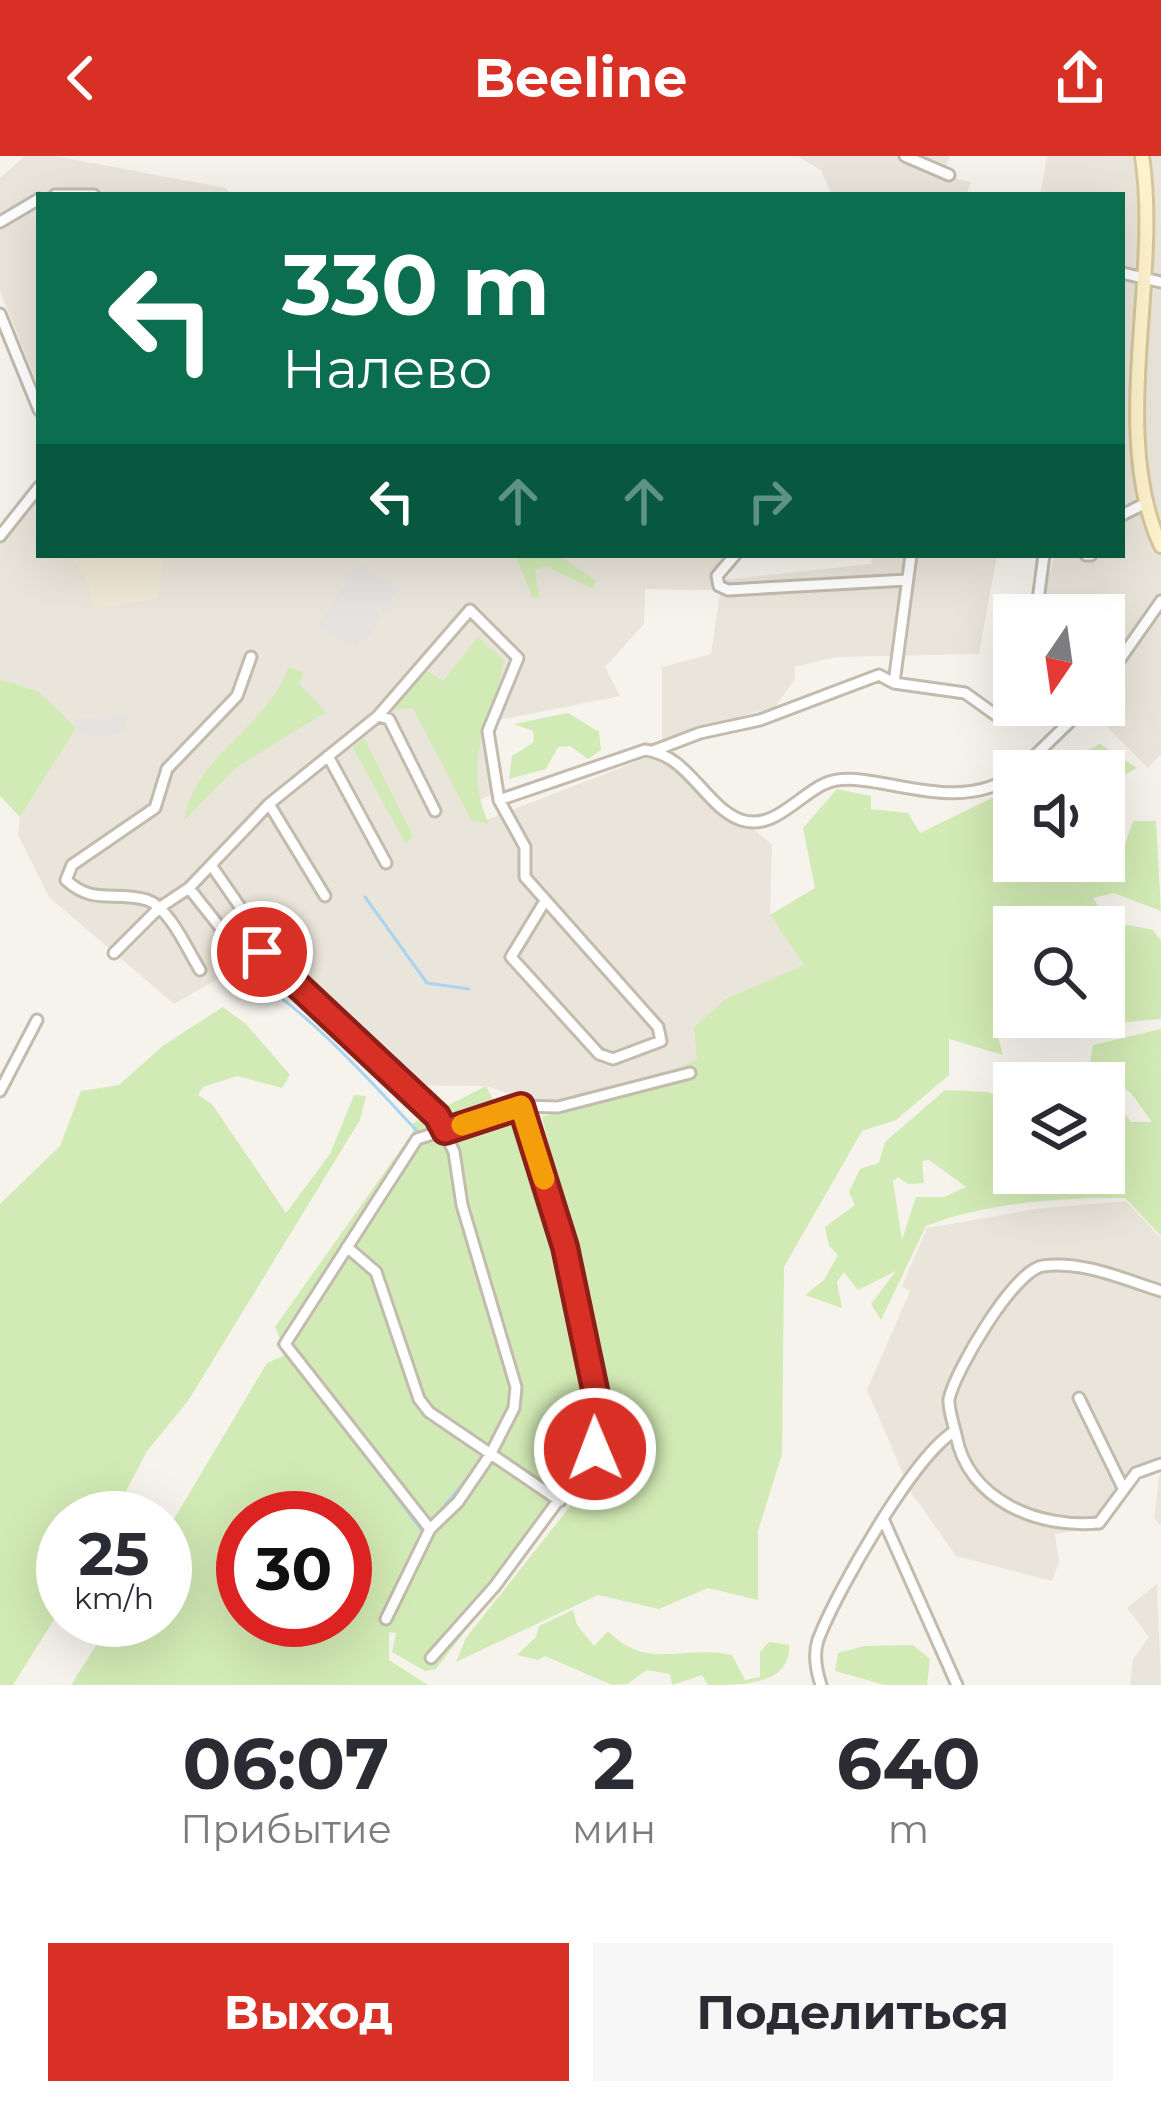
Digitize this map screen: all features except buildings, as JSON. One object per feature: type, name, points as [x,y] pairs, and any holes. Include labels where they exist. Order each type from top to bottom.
[{"type":"street","points":[[905,156],[949,175]]},
{"type":"street","points":[[1142,156],[1153,214],[1156,281],[1146,503],[1161,546]]},
{"type":"street","points":[[0,223],[36,201]]},
{"type":"street","points":[[1125,274],[1156,281]]},
{"type":"street","points":[[0,314],[36,403]]},
{"type":"street","points":[[0,536],[36,491]]},
{"type":"street","points":[[1125,514],[1146,503]]},
{"type":"street","points":[[732,558],[717,576],[719,586],[728,590],[908,580]]},
{"type":"street","points":[[894,683],[911,558]]},
{"type":"street","points":[[1039,594],[1044,558]]},
{"type":"street","points":[[1125,652],[1161,601]]},
{"type":"street","points":[[114,952],[212,866],[268,804],[377,716],[470,610],[518,658],[488,731],[499,800],[525,847],[525,877],[658,1027],[662,1041],[613,1059],[599,1054],[511,957],[545,901]]},
{"type":"street","points":[[200,970],[159,908],[148,900],[93,899],[65,880],[72,865],[155,808],[166,769],[238,696],[251,657]]},
{"type":"street","points":[[499,800],[700,733],[760,720],[879,675],[894,683],[964,693],[993,713]]},
{"type":"street","points":[[377,716],[389,719],[435,811]]},
{"type":"street","points":[[1040,750],[1065,726]]},
{"type":"street","points":[[653,751],[685,770],[732,814],[751,822],[771,818],[836,780],[943,793],[993,787]]},
{"type":"street","points":[[328,756],[386,863]]},
{"type":"street","points":[[268,804],[325,896]]},
{"type":"street","points":[[212,866],[263,946],[437,1116],[516,1388],[514,1408],[490,1455],[458,1502],[430,1528],[386,1619]]},
{"type":"street","points":[[189,888],[241,954],[263,946]]},
{"type":"street","points":[[0,1090],[37,1020]]},
{"type":"street","points":[[430,1528],[285,1343],[417,1139],[521,1106],[558,1107],[690,1073]]},
{"type":"street","points":[[430,1658],[560,1502],[605,1437],[565,1247],[521,1106]]},
{"type":"street","points":[[347,1247],[376,1272],[419,1399],[560,1502]]},
{"type":"street","points":[[1161,1291],[1094,1271],[1041,1266],[1015,1281],[949,1400],[960,1457],[983,1491],[1013,1508],[1070,1526],[1099,1523],[1136,1473],[1161,1465]]},
{"type":"street","points":[[1079,1398],[1123,1488]]},
{"type":"street","points":[[820,1685],[817,1642],[933,1444],[955,1432]]},
{"type":"street","points":[[884,1521],[957,1685]]},
{"type":"shaded area","points":[[25,156],[55,156],[229,192],[36,192],[36,381],[0,291],[0,178]]},
{"type":"shaded area","points":[[797,156],[950,156],[942,176],[971,182],[967,192],[831,192],[821,170]]},
{"type":"shaded area","points":[[1047,156],[1161,156],[1161,754],[1148,768],[1106,726],[1125,726],[1125,594],[1044,594],[1054,558],[1125,558],[1125,192],[1041,192]]},
{"type":"shaded area","points":[[36,502],[36,558],[728,558],[715,575],[712,590],[645,589],[644,624],[605,667],[620,696],[484,723],[494,793],[478,801],[486,820],[664,751],[772,845],[770,915],[805,965],[727,998],[698,1059],[641,1085],[539,1103],[486,1086],[398,1085],[252,959],[174,1004],[49,897],[18,835],[20,817],[75,728],[38,691],[0,679],[0,544]]},
{"type":"shaded area","points":[[73,558],[164,558],[157,598],[93,609],[88,585]]},
{"type":"shaded area","points":[[872,558],[996,558],[979,654],[836,657],[794,667],[795,679],[775,707],[662,739],[662,667],[711,654],[722,580],[871,564]]},
{"type":"shaded area","points":[[357,564],[400,587],[384,612],[379,610],[380,619],[367,641],[362,638],[355,649],[318,626]]},
{"type":"shaded area","points":[[129,715],[122,734],[87,737],[75,727],[74,719]]},
{"type":"shaded area","points":[[1126,1201],[1161,1238],[1161,1526],[1154,1518],[1160,1471],[1154,1469],[1138,1477],[1101,1527],[1055,1534],[1059,1562],[1052,1581],[956,1556],[911,1492],[867,1390],[910,1291],[902,1286],[927,1228],[1036,1209]]},
{"type":"shaded area","points":[[1157,1584],[1161,1685],[1130,1685],[1133,1659],[1149,1637],[1127,1608]]},
{"type":"green space","points":[[516,558],[563,558],[596,581],[593,589],[545,566],[535,571],[539,597],[533,598]]},
{"type":"green space","points":[[478,637],[504,660],[478,758],[477,778],[489,824],[471,820],[413,708],[395,710],[397,697],[427,671],[443,681]]},
{"type":"green space","points":[[289,667],[304,673],[299,684],[326,712],[234,769],[184,821],[201,778],[263,710]]},
{"type":"green space","points":[[0,679],[38,691],[76,728],[20,817],[0,796]]},
{"type":"green space","points":[[568,713],[599,732],[601,750],[588,759],[570,746],[558,747],[546,769],[509,779],[512,756],[534,742],[533,731],[514,724]]},
{"type":"green space","points":[[364,738],[413,836],[406,844],[353,748]]},
{"type":"green space","points":[[837,789],[871,796],[871,809],[908,813],[920,833],[993,797],[993,882],[1125,882],[1125,844],[1133,821],[1156,821],[1161,911],[1114,893],[1093,898],[1098,906],[993,906],[993,1038],[998,1038],[1003,1055],[949,1039],[949,1075],[896,1120],[862,1131],[784,1267],[782,1454],[758,1531],[758,1600],[708,1588],[659,1609],[598,1595],[456,1662],[466,1638],[602,1466],[609,1445],[436,1669],[425,1671],[392,1652],[396,1633],[389,1632],[389,1660],[428,1685],[71,1685],[95,1647],[192,1647],[191,1491],[267,1363],[287,1354],[275,1327],[413,1132],[412,1124],[429,1114],[401,1090],[410,1079],[441,1109],[486,1086],[499,1111],[534,1102],[582,1278],[542,1117],[641,1085],[697,1059],[694,1027],[727,998],[804,965],[770,915],[815,888],[803,828]]},
{"type":"green space","points":[[1125,924],[1153,930],[1161,941],[1161,1019],[1125,1022]]},
{"type":"green space","points":[[223,1007],[247,1025],[290,1075],[282,1088],[237,1076],[203,1087],[198,1095],[212,1104],[286,1213],[330,1154],[354,1095],[366,1096],[360,1120],[188,1401],[147,1451],[126,1491],[36,1491],[37,1647],[13,1685],[0,1685],[0,1204],[60,1146],[81,1091],[119,1085],[164,1045]]},
{"type":"green space","points":[[1161,1029],[1161,1236],[1125,1198],[998,1207],[926,1226],[881,1320],[871,1304],[896,1271],[858,1290],[844,1272],[837,1282],[842,1308],[805,1295],[824,1280],[838,1255],[829,1246],[825,1227],[855,1205],[849,1192],[860,1169],[879,1163],[885,1142],[945,1090],[993,1094],[993,1194],[1125,1194],[1125,1114],[1131,1122],[1152,1122],[1125,1089],[1125,1062],[1090,1062],[1093,1045]],"holes":[[[929,1160],[966,1187],[944,1197],[916,1197],[902,1240],[893,1181],[898,1177],[908,1184],[924,1183],[922,1161]]]},
{"type":"green space","points":[[573,1610],[577,1625],[594,1646],[608,1631],[623,1643],[652,1654],[732,1655],[745,1680],[760,1677],[760,1652],[769,1642],[789,1645],[788,1658],[773,1675],[750,1683],[708,1685],[702,1675],[672,1685],[670,1674],[647,1670],[627,1684],[612,1685],[545,1656],[538,1660],[517,1655],[536,1637],[539,1626]]},
{"type":"green space","points":[[913,1645],[930,1659],[927,1685],[885,1685],[835,1671],[838,1653],[864,1646]]},
{"type":"waterway","points":[[365,897],[427,983],[469,989]]},
{"type":"waterway","points":[[239,972],[284,1000],[332,1043],[417,1131],[411,1140]]},
{"type":"waterway","points":[[298,1368],[278,1344],[344,1243]]},
{"type":"waterway","points":[[345,1428],[423,1532]]},
{"type":"waterway","points":[[520,1560],[613,1434],[625,1445]]},
{"type":"waterway","points":[[437,1515],[474,1470]]},
{"type":"waterway","points":[[442,1654],[460,1632]]},
{"type":"slow traffic","points":[[462,1125],[521,1106],[544,1179]]},
{"type":"route","points":[[262,952],[437,1116],[445,1131],[521,1106],[565,1247],[605,1437],[595,1449]]}]
